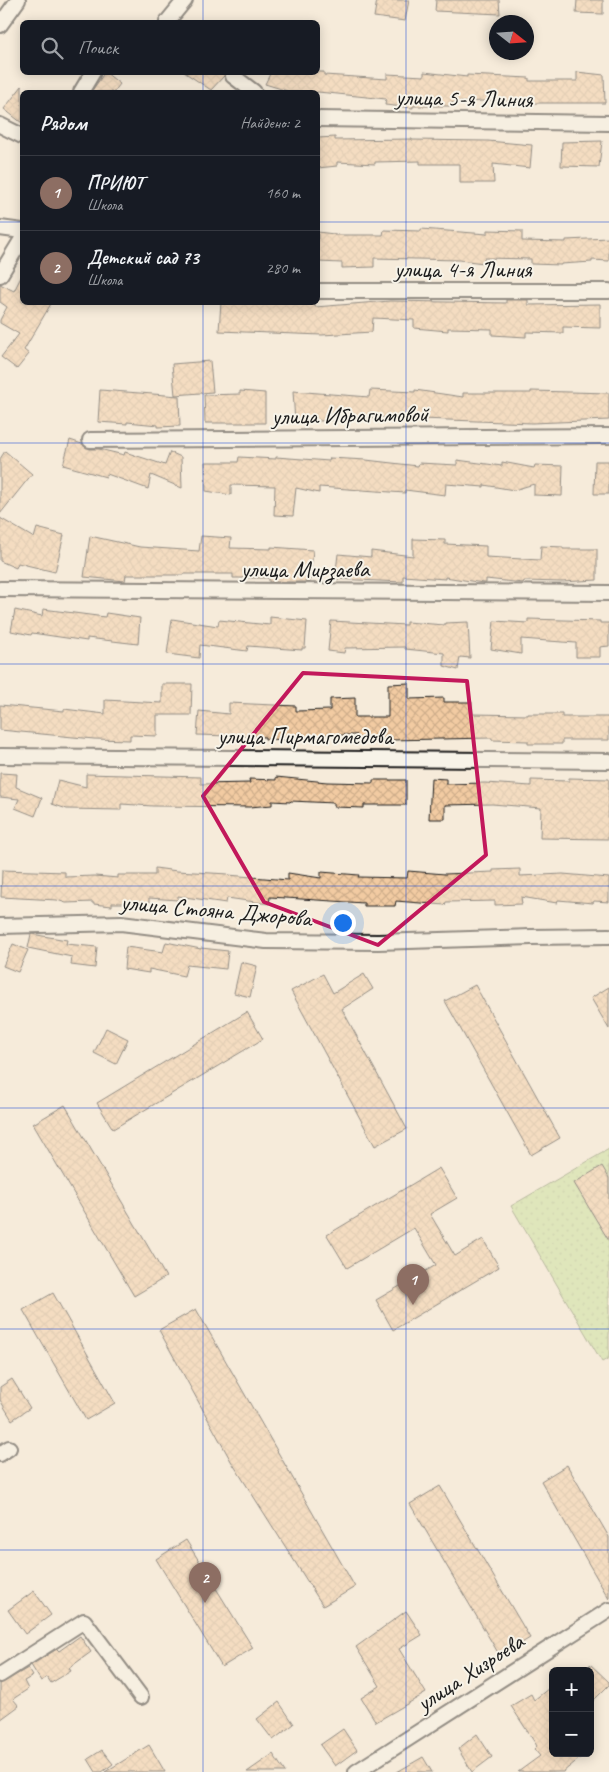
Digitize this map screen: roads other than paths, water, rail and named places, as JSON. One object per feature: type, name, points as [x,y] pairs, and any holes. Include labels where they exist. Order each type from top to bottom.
[{"type":"street","points":[[0,25],[18,0]]},
{"type":"street","points":[[169,20],[185,0]]},
{"type":"street","points":[[82,90],[91,75]]},
{"type":"street","points":[[233,76],[251,90]]},
{"type":"street","name":"улица 5-я Линия","points":[[320,119],[609,122]]},
{"type":"street","points":[[0,125],[20,135]]},
{"type":"street","points":[[0,228],[20,231]]},
{"type":"street","points":[[0,275],[20,242]]},
{"type":"street","name":"улица 4-я Линия","points":[[320,292],[609,291]]},
{"type":"street","name":"улица Ибрагимовой","points":[[90,440],[609,436]]},
{"type":"street","name":"улица Мирзаева","points":[[0,589],[609,593]]},
{"type":"street","name":"улица Пирмагомедова","points":[[0,756],[609,761]]},
{"type":"street","name":"улица Стояна Джорова","points":[[0,926],[121,923],[266,941],[378,942],[609,936]]},
{"type":"street","name":"улица Хизроева","points":[[356,1772],[609,1610]]},
{"type":"street","points":[[0,1674],[84,1621],[141,1697]]},
{"type":"place","name":"ПРИЮТ","points":[[413,1305]]},
{"type":"place","name":"Детский сад 73","points":[[205,1603]]}]
